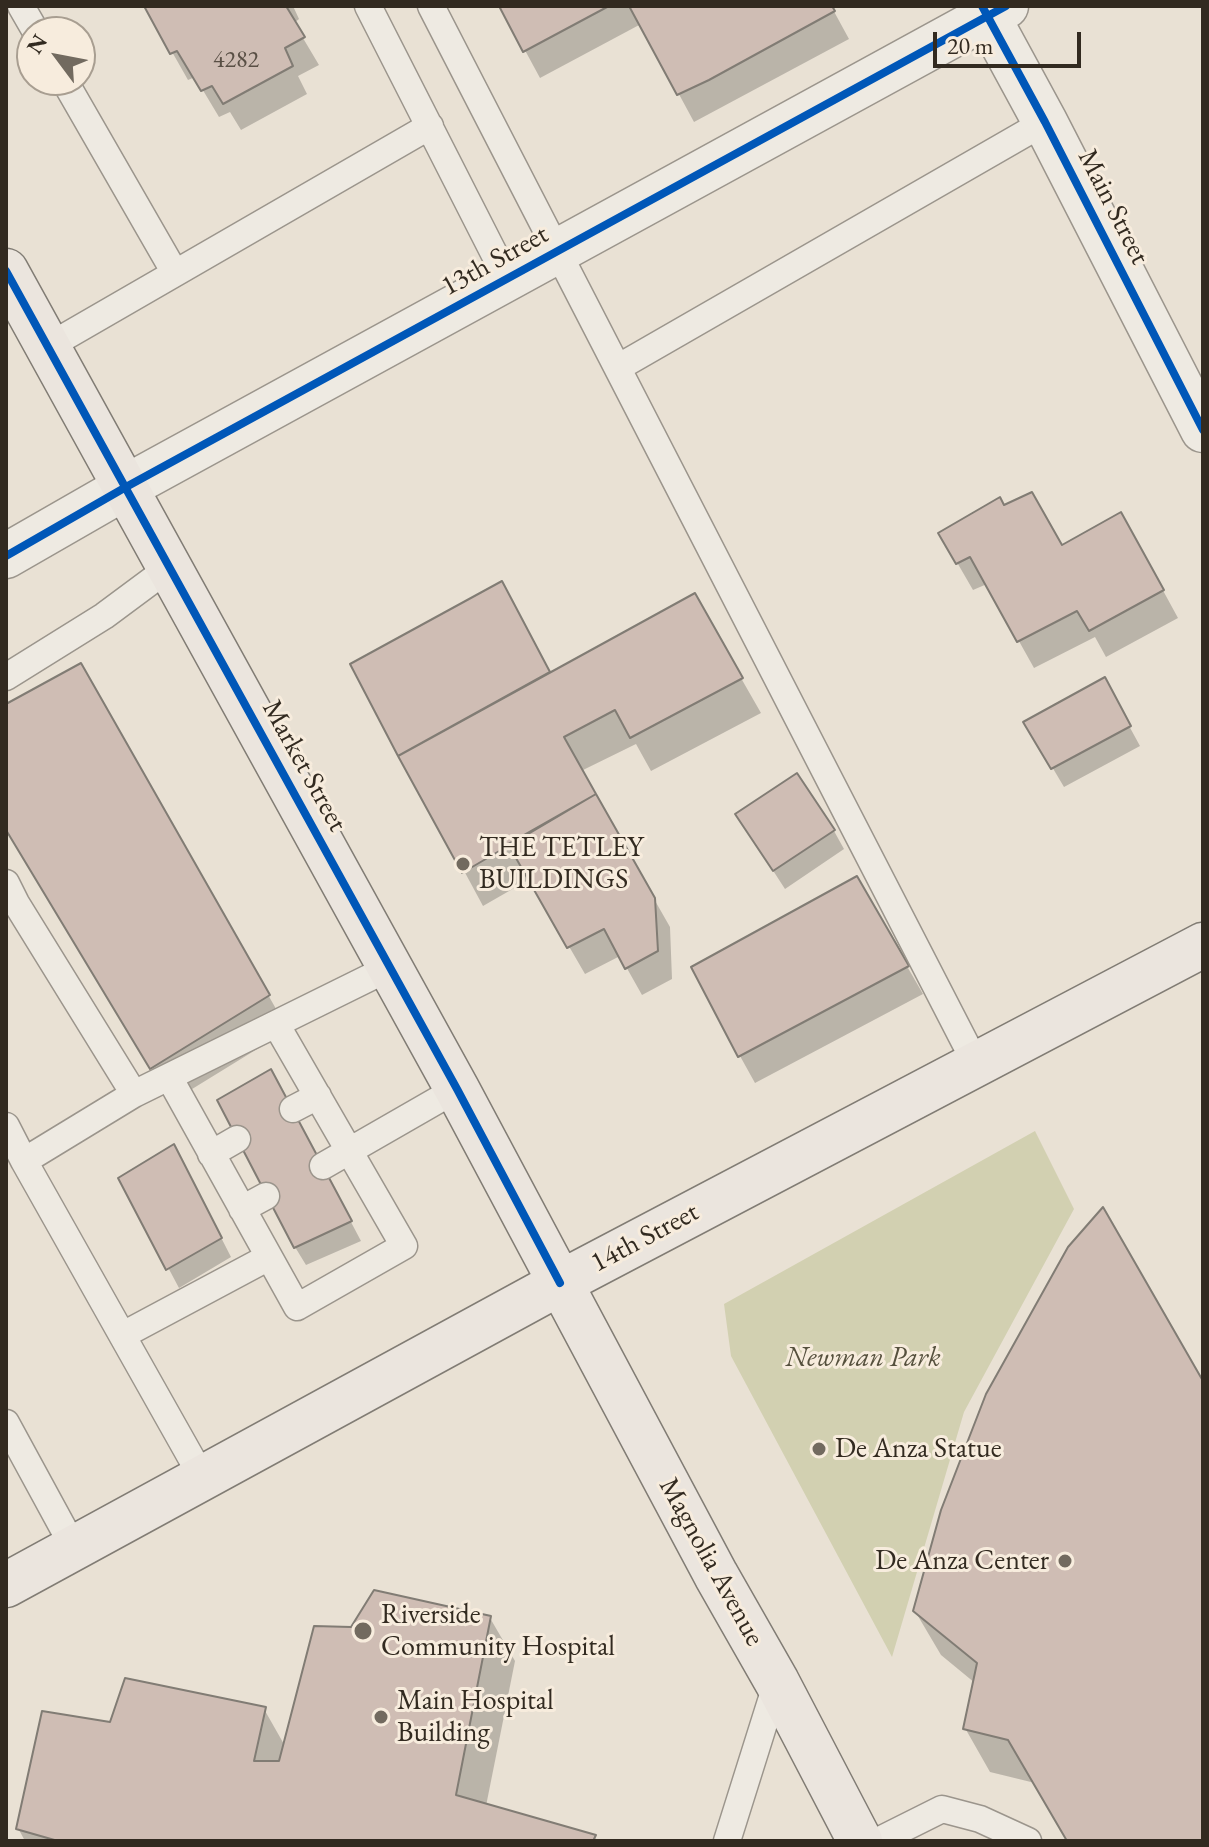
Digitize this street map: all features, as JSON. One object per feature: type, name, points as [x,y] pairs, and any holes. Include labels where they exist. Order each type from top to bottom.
[{"type":"main road","name":"Market Street","points":[[6,271],[457,1089],[560,1283]]},
{"type":"main road","name":"14th Street","points":[[6,1585],[560,1283],[1203,945]]},
{"type":"main road","name":"Magnolia Avenue","points":[[560,1283],[860,1841]]},
{"type":"street","name":"13th Street","points":[[6,556],[992,9]]},
{"type":"street","name":"Main Street","points":[[992,9],[1045,122],[1203,430]]},
{"type":"lane","points":[[368,6],[507,279]]},
{"type":"lane","points":[[431,6],[976,1064]]},
{"type":"lane","points":[[73,96],[175,273]]},
{"type":"lane","points":[[619,367],[1045,122]]},
{"type":"lane","points":[[49,346],[430,126]]},
{"type":"lane","points":[[6,677],[104,616],[170,567]]},
{"type":"lane","points":[[6,883],[134,1094]]},
{"type":"lane","points":[[24,1161],[134,1094],[389,968]]},
{"type":"lane","points":[[169,1077],[297,1307],[404,1246],[276,1024]]},
{"type":"lane","points":[[323,1166],[457,1089]]},
{"type":"lane","points":[[293,1109],[318,1096]]},
{"type":"lane","points":[[6,1126],[202,1477]]},
{"type":"lane","points":[[211,1154],[237,1139]]},
{"type":"lane","points":[[242,1209],[266,1196]]},
{"type":"lane","points":[[123,1335],[269,1257]]},
{"type":"lane","points":[[6,1423],[74,1548]]},
{"type":"lane","points":[[727,1841],[777,1682]]},
{"type":"lane","points":[[878,1841],[942,1809],[980,1819],[1028,1841]]},
{"type":"green space","name":"Newman Park","points":[[1035,1131],[1074,1209],[964,1412],[892,1657],[731,1356],[724,1304]]},
{"type":"building","points":[[144,6],[286,6],[305,37],[285,48],[293,66],[223,104],[212,86],[201,91],[177,51],[170,54]]},
{"type":"building","points":[[499,6],[609,6],[523,52]]},
{"type":"building","points":[[629,6],[832,6],[835,11],[677,95]]},
{"type":"building","points":[[1032,492],[1062,545],[1121,512],[1164,590],[1089,631],[1077,611],[1017,642],[970,557],[956,564],[938,533],[1000,497],[1004,505]]},
{"type":"building","points":[[502,581],[550,672],[398,756],[350,664]]},
{"type":"building","points":[[695,593],[743,678],[630,738],[615,710],[564,737],[596,794],[462,873],[398,756]]},
{"type":"building","points":[[81,663],[270,995],[150,1069],[6,830],[6,704]]},
{"type":"building","points":[[1105,677],[1131,726],[1051,769],[1023,722]]},
{"type":"building","points":[[797,773],[835,830],[773,871],[735,814]]},
{"type":"building","points":[[596,794],[655,898],[658,951],[625,969],[604,929],[567,948],[508,844]]},
{"type":"building","points":[[857,876],[909,966],[738,1057],[691,967]]},
{"type":"building","points":[[271,1069],[352,1221],[294,1248],[217,1100]]},
{"type":"building","points":[[174,1144],[222,1238],[166,1270],[118,1178]]},
{"type":"building","name":"De Anza Center","points":[[1103,1207],[1203,1381],[1203,1841],[1067,1841],[1008,1740],[963,1729],[977,1663],[913,1611],[941,1510],[986,1394],[1068,1247]]},
{"type":"building","name":"Main Hospital Building","points":[[374,1590],[491,1616],[456,1795],[596,1835],[593,1841],[58,1841],[16,1829],[42,1711],[110,1722],[125,1678],[266,1707],[254,1761],[279,1761],[314,1626],[351,1627]]},
{"type":"cycle path","points":[[982,6],[1203,430]]},
{"type":"cycle path","points":[[6,556],[126,487],[1006,6]]},
{"type":"cycle path","points":[[6,271],[457,1089],[560,1283]]},
{"type":"place","name":"THE TETLEY BUILDINGS","points":[[463,864]]},
{"type":"place","name":"De Anza Statue","points":[[819,1449]]},
{"type":"place","name":"De Anza Center","points":[[1065,1561]]},
{"type":"place","name":"Riverside Community Hospital","points":[[363,1631]]},
{"type":"place","name":"Main Hospital Building","points":[[381,1717]]}]
